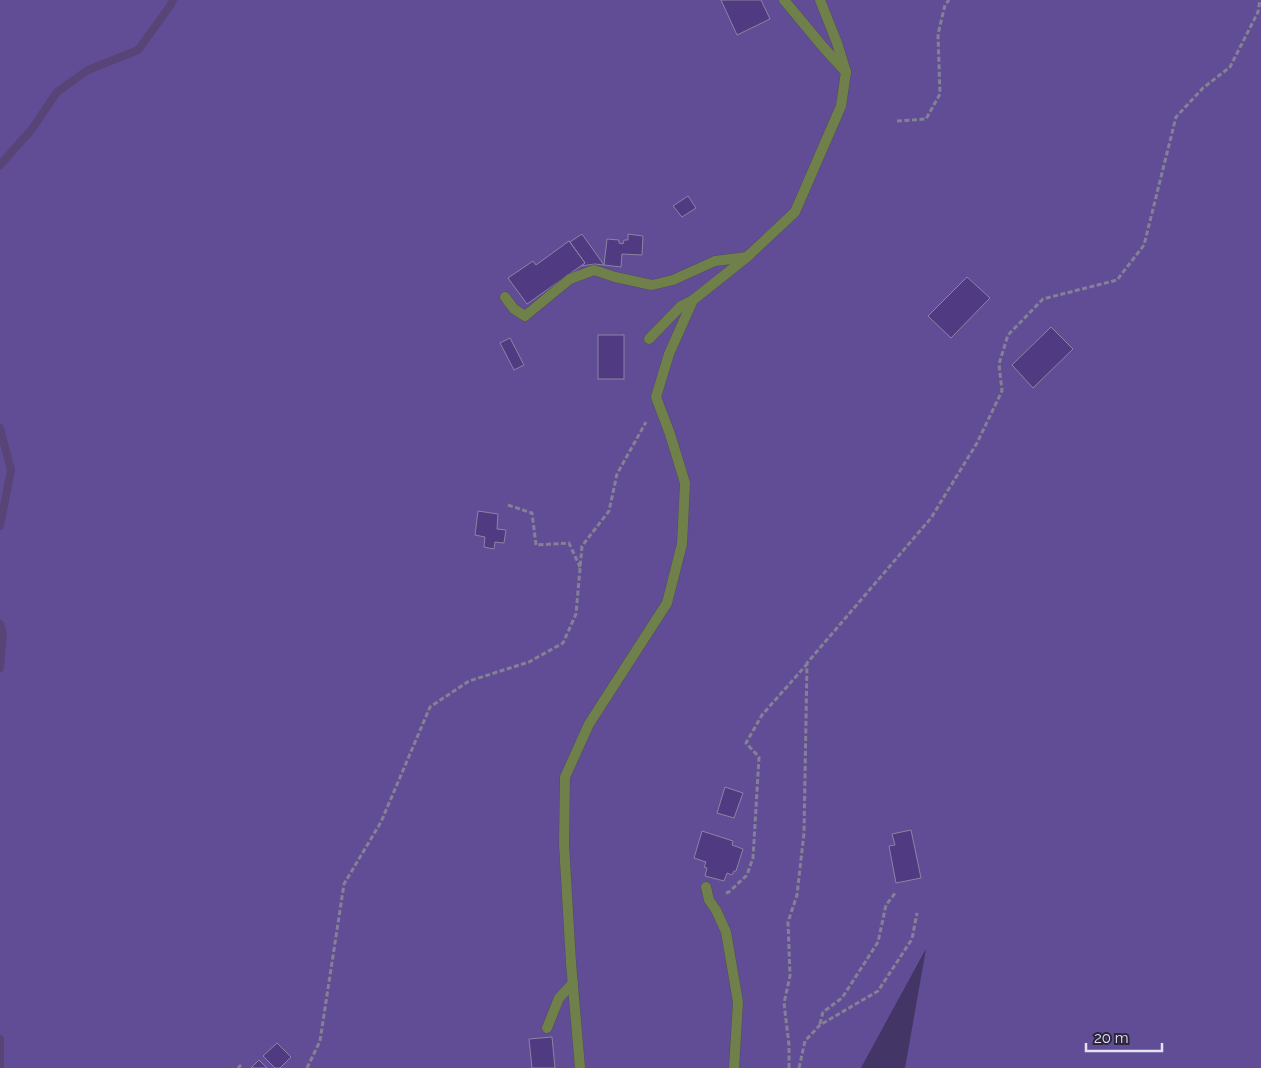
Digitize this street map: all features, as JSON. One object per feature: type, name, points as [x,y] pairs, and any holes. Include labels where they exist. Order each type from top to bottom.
[{"type":"street","points":[[784,0],[846,72]]},
{"type":"street","points":[[649,339],[681,306],[692,300],[747,257],[795,212],[840,106],[846,72],[820,0]]},
{"type":"street","points":[[505,297],[514,309],[525,316],[570,279],[594,270],[615,277],[652,285],[672,280],[715,261],[747,257]]},
{"type":"street","points":[[580,1068],[564,844],[565,777],[589,724],[667,604],[682,544],[685,483],[656,397],[669,354],[692,300]]},
{"type":"street","points":[[706,887],[709,900],[726,932],[738,1002],[734,1068]]},
{"type":"street","points":[[547,1028],[559,998],[573,983]]},
{"type":"path","points":[[898,120],[926,119],[940,94],[938,34],[945,5],[949,0]]},
{"type":"path","points":[[709,900],[729,892],[747,875],[753,858],[758,757],[746,743],[762,715],[931,518],[972,452],[1002,391],[999,364],[1008,335],[1043,299],[1117,280],[1144,245],[1176,117],[1203,88],[1230,67],[1258,12],[1260,0]]},
{"type":"path","points":[[307,1068],[320,1041],[344,884],[381,822],[430,707],[469,681],[529,662],[564,643],[576,614],[582,546],[609,511],[617,474],[652,413],[656,397]]},
{"type":"path","points":[[508,505],[532,514],[536,545],[569,543],[580,567]]},
{"type":"path","points":[[789,1068],[789,1045],[784,1003],[790,976],[788,922],[797,895],[804,833],[808,663]]},
{"type":"path","points":[[820,1026],[823,1012],[842,998],[878,942],[886,905],[896,892]]},
{"type":"path","points":[[799,1068],[805,1041],[820,1026],[878,992],[912,940],[917,913]]},
{"type":"path","points":[[238,1068],[241,1064]]},
{"type":"shaded area","points":[[0,0],[1261,0],[1261,1068],[905,1068],[926,949],[861,1068],[0,1068]]},
{"type":"shaded area","points":[[927,948],[905,1068],[861,1068]]},
{"type":"building","points":[[721,0],[761,0],[770,19],[737,35]]},
{"type":"building","points":[[688,196],[696,208],[682,217],[673,206]]},
{"type":"building","points":[[582,234],[604,265],[580,266],[585,263],[570,242]]},
{"type":"building","points":[[628,234],[643,236],[642,255],[622,254],[621,267],[604,265],[607,239],[619,240],[619,243],[623,244],[624,240],[628,240]]},
{"type":"building","points":[[569,241],[585,263],[527,304],[508,278],[533,261],[536,265]]},
{"type":"building","points":[[967,277],[990,298],[951,338],[928,316]]},
{"type":"building","points":[[1051,327],[1073,349],[1033,388],[1012,365]]},
{"type":"building","points":[[598,335],[624,335],[624,379],[598,379]]},
{"type":"building","points":[[510,338],[524,365],[514,370],[500,343]]},
{"type":"building","points":[[478,511],[498,514],[497,529],[506,530],[504,543],[495,542],[494,549],[484,547],[485,537],[475,535]]},
{"type":"building","points":[[725,787],[743,793],[734,818],[717,813]]},
{"type":"building","points":[[911,830],[921,878],[896,883],[889,846],[895,845],[892,834]]},
{"type":"building","points":[[702,831],[733,841],[732,845],[743,849],[736,871],[732,875],[727,873],[724,881],[705,876],[707,868],[704,867],[706,862],[694,858]]},
{"type":"building","points":[[552,1037],[555,1068],[532,1068],[529,1039]]},
{"type":"building","points":[[277,1043],[291,1057],[280,1068],[275,1068],[263,1056]]},
{"type":"building","points":[[259,1060],[267,1068],[251,1068]]},
{"type":"waterway","points":[[0,165],[32,129],[57,92],[88,70],[138,50],[173,0]]},
{"type":"waterway","points":[[0,428],[11,470],[0,526]]},
{"type":"waterway","points":[[0,624],[3,634],[0,668]]},
{"type":"waterway","points":[[0,1039],[0,1068]]}]
